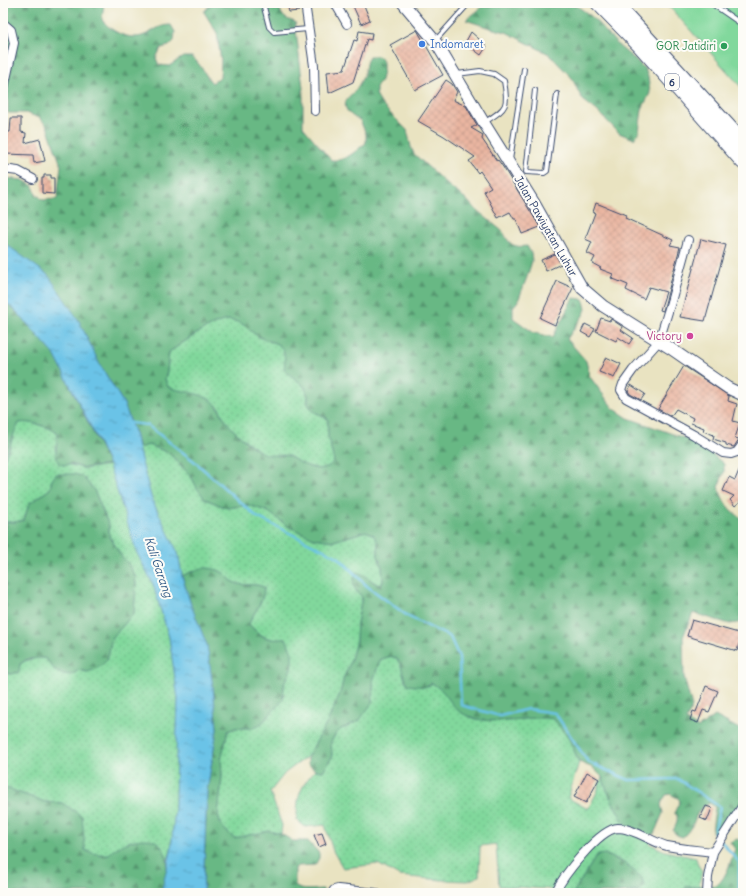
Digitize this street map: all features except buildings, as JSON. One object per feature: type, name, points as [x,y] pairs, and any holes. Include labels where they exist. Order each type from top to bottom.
[{"type":"highway","name":"6","points":[[598,3],[640,46],[743,162]]},
{"type":"highway","name":"6","points":[[615,3],[743,142]]},
{"type":"main road","name":"Jalan Pawiyatan Luhur","points":[[403,3],[435,41],[510,164],[522,175],[534,202],[582,288],[603,306],[659,341],[728,388],[743,395]]},
{"type":"street","points":[[305,3],[314,66],[315,111]]},
{"type":"street","points":[[335,3],[347,24]]},
{"type":"street","points":[[3,23],[11,30],[14,43],[3,94]]},
{"type":"street","points":[[3,170],[18,171],[33,179]]},
{"type":"street","points":[[688,240],[659,341],[623,384],[621,390],[626,398],[723,452],[731,454],[737,452],[743,444]]},
{"type":"street","points":[[707,893],[708,877],[715,848],[743,805]]},
{"type":"street","points":[[555,893],[564,877],[579,858],[601,837],[611,830],[622,828],[671,846],[715,848]]},
{"type":"street","points":[[332,893],[334,890],[338,889],[376,893]]},
{"type":"lane","points":[[263,3],[269,27],[274,32],[308,29]]},
{"type":"lane","points":[[435,41],[469,3]]},
{"type":"lane","points":[[711,3],[743,25]]},
{"type":"lane","points":[[510,164],[524,69]]},
{"type":"lane","points":[[455,75],[480,71],[494,74],[504,82],[507,98],[503,110],[484,123]]},
{"type":"lane","points":[[535,90],[522,175],[544,173],[547,171],[557,94]]},
{"type":"green space","points":[[3,3],[104,3],[102,20],[110,28],[120,34],[131,37],[142,36],[159,27],[171,25],[175,32],[174,41],[169,46],[161,48],[156,58],[159,65],[169,66],[183,57],[192,57],[212,83],[220,77],[221,61],[217,33],[204,12],[213,3],[278,3],[283,16],[295,22],[303,88],[303,127],[331,160],[336,160],[346,158],[366,143],[366,134],[360,120],[348,112],[345,106],[348,98],[362,79],[369,56],[378,56],[382,59],[383,71],[381,80],[376,88],[377,97],[382,105],[407,130],[414,154],[451,188],[466,199],[473,207],[502,231],[511,244],[527,246],[531,253],[532,261],[518,301],[513,307],[513,318],[534,333],[553,337],[573,298],[584,301],[586,309],[584,314],[567,339],[586,361],[590,377],[613,408],[628,418],[698,443],[724,464],[724,472],[718,487],[727,506],[743,519],[743,622],[730,624],[693,613],[683,637],[684,677],[692,707],[686,720],[698,728],[715,716],[743,731],[743,816],[730,814],[724,830],[720,834],[712,832],[715,807],[710,803],[699,811],[693,824],[683,837],[673,831],[677,820],[677,815],[674,813],[680,801],[678,798],[670,794],[666,795],[662,802],[661,805],[663,813],[654,834],[650,835],[629,826],[623,821],[610,797],[602,777],[593,768],[579,762],[569,739],[554,719],[530,718],[494,721],[471,717],[460,712],[443,692],[432,683],[425,687],[408,685],[400,663],[393,657],[380,660],[373,681],[372,703],[359,721],[341,729],[335,735],[331,742],[332,757],[323,771],[315,770],[308,764],[308,756],[327,723],[340,694],[356,641],[357,624],[362,597],[353,584],[356,572],[362,574],[377,584],[380,585],[383,582],[382,567],[378,556],[378,543],[374,535],[366,531],[334,541],[314,538],[289,527],[267,511],[248,505],[227,508],[205,499],[191,476],[169,453],[149,445],[138,448],[136,437],[124,404],[100,365],[3,242],[3,184],[5,178],[23,180],[33,186],[36,194],[43,200],[57,199],[61,165],[47,126],[40,118],[26,113],[8,113],[8,86],[3,80]],"holes":[[[228,320],[243,324],[255,334],[278,344],[282,348],[285,357],[284,370],[304,386],[308,395],[308,404],[313,411],[328,419],[328,436],[334,461],[329,466],[318,469],[313,468],[287,456],[271,455],[261,452],[244,440],[233,429],[211,400],[201,395],[168,387],[165,379],[169,352],[213,325]]]},
{"type":"green space","points":[[485,3],[573,3],[591,16],[620,47],[645,69],[648,77],[650,93],[642,109],[639,132],[634,139],[619,133],[596,110],[583,100],[572,78],[549,54],[506,32],[466,20]]},
{"type":"green space","name":"GOR Jatidiri","points":[[666,3],[743,3],[743,89]]},
{"type":"green space","points":[[3,300],[15,310],[54,353],[109,465],[83,468],[71,464],[59,464],[56,452],[57,433],[44,426],[33,423],[19,423],[3,461]]},
{"type":"green space","points":[[228,320],[243,324],[255,334],[278,344],[282,348],[285,357],[285,370],[304,386],[308,395],[308,404],[313,411],[328,419],[328,436],[334,461],[327,468],[319,469],[303,465],[289,456],[271,456],[263,454],[237,434],[226,422],[218,406],[168,387],[165,379],[169,352],[205,329]]},
{"type":"green space","points":[[27,421],[54,430],[57,433],[58,441],[55,449],[63,465],[92,468],[109,465],[137,553],[153,584],[169,637],[178,699],[175,807],[171,851],[167,861],[162,848],[141,840],[128,842],[119,846],[109,854],[97,854],[85,850],[84,842],[62,803],[45,802],[3,787],[3,673],[12,674],[19,665],[26,661],[45,658],[50,664],[71,675],[79,670],[87,672],[107,660],[112,638],[134,613],[136,584],[135,576],[109,535],[109,526],[94,490],[82,476],[52,480],[50,489],[29,504],[24,520],[3,522],[3,461],[10,447],[14,430],[19,423]]},
{"type":"green space","points":[[149,445],[169,453],[191,476],[205,499],[227,508],[248,505],[267,511],[314,538],[334,541],[366,531],[374,535],[378,542],[378,556],[382,567],[383,582],[380,585],[377,584],[360,573],[356,591],[362,597],[357,624],[356,641],[340,694],[327,723],[308,756],[285,773],[270,792],[282,825],[281,834],[273,832],[234,838],[224,829],[218,814],[222,776],[221,759],[228,731],[235,728],[252,728],[259,726],[283,700],[284,684],[288,677],[277,640],[262,635],[249,624],[261,602],[264,587],[257,585],[242,585],[233,582],[223,573],[209,569],[195,570],[182,576],[178,553],[152,500],[138,448]]},
{"type":"green space","points":[[56,474],[74,474],[82,476],[94,490],[109,526],[109,535],[135,576],[136,584],[134,613],[112,638],[107,660],[94,670],[87,672],[79,670],[71,675],[63,674],[55,670],[45,658],[27,659],[20,664],[19,672],[12,674],[3,673],[3,522],[24,520],[29,504],[50,489],[52,480]]},
{"type":"green space","points":[[202,568],[221,571],[235,583],[264,587],[261,602],[249,624],[261,635],[270,639],[286,638],[292,653],[291,669],[284,684],[283,700],[259,726],[252,728],[235,728],[228,731],[221,759],[222,776],[218,814],[220,822],[224,829],[234,838],[269,831],[281,834],[293,841],[308,841],[319,853],[319,858],[315,865],[298,866],[295,868],[295,886],[304,890],[323,889],[323,893],[203,893],[207,791],[217,729],[213,687],[182,576]]},
{"type":"green space","points":[[389,656],[396,658],[399,661],[405,681],[429,686],[432,683],[443,691],[459,711],[476,719],[510,721],[541,717],[554,719],[569,739],[579,762],[568,798],[588,809],[596,794],[602,777],[610,797],[623,821],[650,835],[650,844],[665,851],[696,858],[702,871],[699,886],[686,887],[681,893],[618,893],[638,891],[642,878],[622,862],[604,855],[597,855],[573,893],[563,893],[548,889],[499,886],[496,844],[480,846],[479,876],[468,881],[399,876],[378,864],[343,868],[333,851],[325,825],[305,827],[297,820],[298,799],[305,782],[315,770],[323,771],[332,757],[331,742],[335,735],[341,729],[350,726],[373,695],[373,681],[380,660]]},
{"type":"green space","points":[[3,787],[45,802],[62,803],[82,816],[85,850],[100,854],[109,854],[124,844],[143,839],[149,839],[160,844],[167,862],[166,876],[161,893],[3,893]]},
{"type":"green space","points":[[737,839],[743,842],[743,893],[681,893],[686,887],[717,885],[726,873],[735,849],[730,842]]},
{"type":"green space","points":[[605,854],[626,864],[642,878],[644,886],[638,891],[618,893],[573,893],[597,855]]},
{"type":"water","name":"Kali Garang","points":[[3,242],[48,275],[79,321],[100,365],[124,404],[136,437],[152,500],[178,553],[182,576],[191,605],[207,645],[217,729],[207,791],[203,893],[161,893],[171,851],[175,807],[178,699],[169,637],[153,584],[137,553],[109,465],[54,354],[15,310],[3,300]]},
{"type":"waterway","points":[[130,423],[147,425],[194,461],[257,517],[338,557],[367,586],[409,617],[450,637],[459,657],[461,705],[500,716],[528,709],[555,713],[588,762],[629,780],[678,779],[720,807],[714,833],[739,862],[739,893]]},
{"type":"place","name":"Indomaret","points":[[422,44]]},
{"type":"place","name":"GOR Jatidiri","points":[[724,46]]},
{"type":"place","name":"Victory","points":[[690,336]]}]
